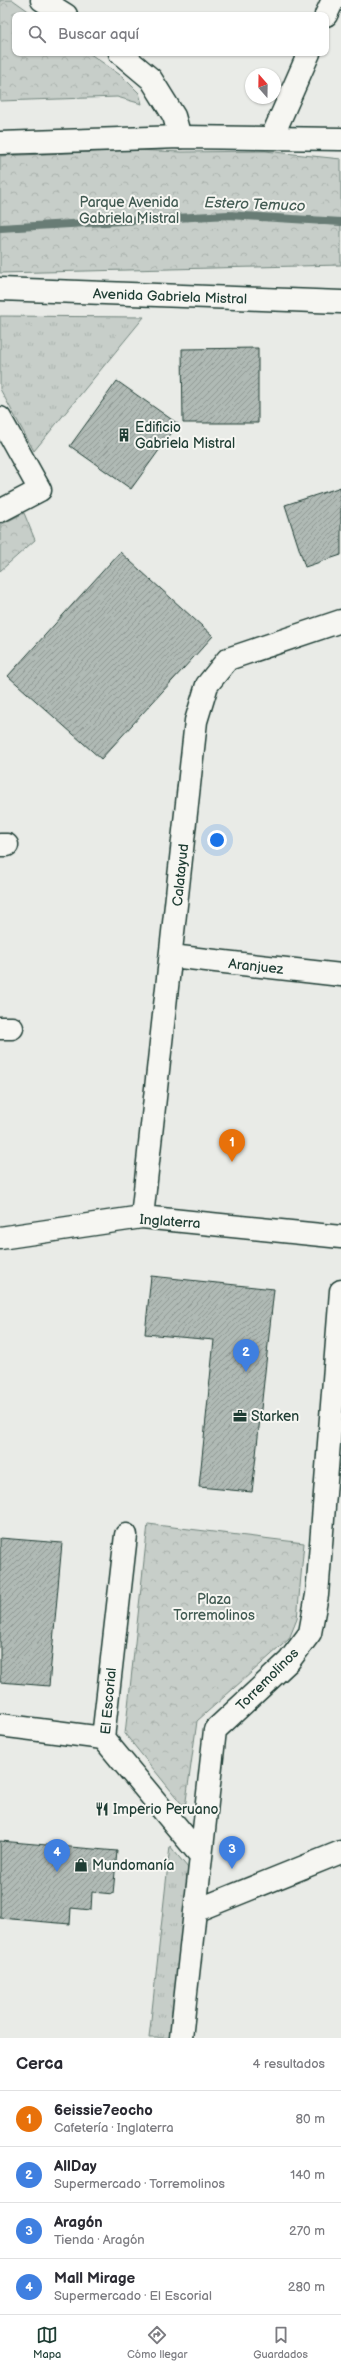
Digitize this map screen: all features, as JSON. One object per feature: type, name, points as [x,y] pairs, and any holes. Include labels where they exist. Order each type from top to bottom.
[{"type":"street","points":[[42,0],[61,12]]},
{"type":"street","points":[[327,12],[333,0]]},
{"type":"street","points":[[124,56],[151,79],[174,116],[180,137]]},
{"type":"street","points":[[272,137],[308,56]]},
{"type":"street","points":[[0,143],[180,137],[341,139]]},
{"type":"street","name":"Avenida Gabriela Mistral","points":[[0,289],[341,302]]},
{"type":"street","points":[[0,418],[40,490],[0,511]]},
{"type":"street","name":"Calatayud","points":[[142,1217],[196,721],[207,685],[228,659],[341,621]]},
{"type":"street","name":"Aranjuez","points":[[171,956],[341,975]]},
{"type":"street","name":"Inglaterra","points":[[0,1238],[142,1217],[341,1237]]},
{"type":"street","name":"Torremolinos","points":[[181,2038],[215,1730],[289,1661],[310,1633],[317,1595],[341,1291]]},
{"type":"street","name":"El Escorial","points":[[126,1535],[103,1738],[201,1856]]},
{"type":"street","points":[[0,1725],[103,1738]]},
{"type":"street","points":[[195,1910],[341,1852]]},
{"type":"green space","points":[[0,0],[13,0],[30,12],[12,12],[12,56],[93,56],[123,77],[139,93],[142,104],[117,97],[0,101]]},
{"type":"green space","name":"Parque Avenida Gabriela Mistral","points":[[134,150],[182,152],[265,151],[341,159],[341,265],[0,273],[0,156]]},
{"type":"green space","points":[[0,316],[144,317],[34,451],[0,389]]},
{"type":"green space","points":[[24,513],[35,540],[0,571],[0,525]]},
{"type":"green space","name":"Plaza Torremolinos","points":[[148,1524],[304,1543],[297,1619],[289,1639],[197,1721],[185,1808],[125,1734]]},
{"type":"green space","points":[[170,1846],[188,1868],[171,2038],[149,2038]]},
{"type":"building","name":"Edificio Gabriela Mistral","points":[[258,348],[258,423],[183,423],[182,349]]},
{"type":"building","name":"Edificio Gabriela Mistral","points":[[117,381],[178,424],[131,489],[70,446]]},
{"type":"building","points":[[341,487],[341,555],[305,567],[285,505]]},
{"type":"building","points":[[120,552],[213,636],[101,759],[8,676]]},
{"type":"building","points":[[151,1276],[274,1289],[252,1492],[199,1487],[214,1340],[145,1334]]},
{"type":"building","points":[[0,1538],[62,1543],[49,1686],[0,1682]]},
{"type":"building","points":[[0,1841],[117,1851],[113,1894],[92,1892],[91,1910],[71,1908],[70,1924],[0,1918]]},
{"type":"waterway","name":"Estero Temuco","points":[[0,228],[228,215],[341,222]]},
{"type":"place","name":"Edificio Gabriela Mistral","points":[[124,435]]},
{"type":"place","name":"6eissie7eocho","points":[[232,1162]]},
{"type":"place","name":"AllDay","points":[[246,1372]]},
{"type":"place","name":"Starken","points":[[240,1416]]},
{"type":"place","name":"Imperio Peruano","points":[[102,1809]]},
{"type":"place","name":"Mundomanía","points":[[81,1865]]},
{"type":"place","name":"Aragón","points":[[232,1869]]},
{"type":"place","name":"Mall Mirage","points":[[57,1872]]}]
